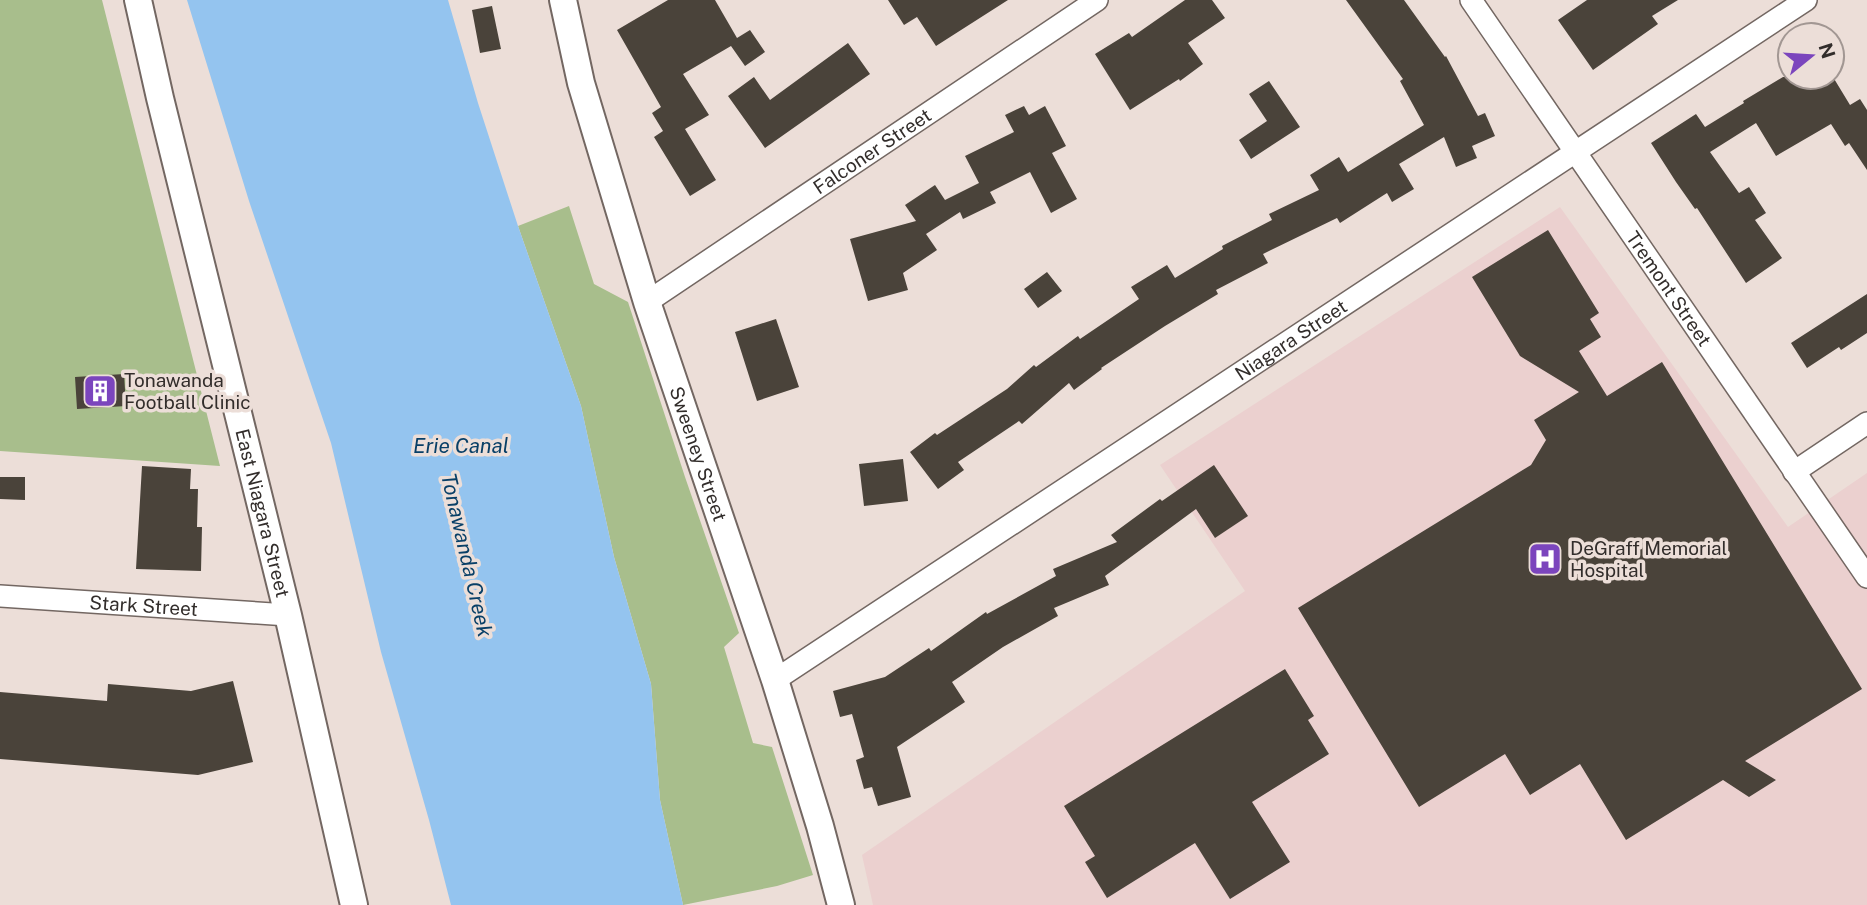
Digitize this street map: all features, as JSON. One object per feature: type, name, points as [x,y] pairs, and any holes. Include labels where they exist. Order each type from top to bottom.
[{"type":"street","name":"East Niagara Street","points":[[138,0],[288,615],[354,905]]},
{"type":"street","name":"Sweeney Street","points":[[563,0],[581,83],[647,302],[775,680],[841,905]]},
{"type":"street","name":"Falconer Street","points":[[647,302],[1097,0]]},
{"type":"street","name":"Tremont Street","points":[[1471,0],[1867,577]]},
{"type":"street","name":"Niagara Street","points":[[775,680],[1806,0]]},
{"type":"street","points":[[1794,472],[1867,423]]},
{"type":"street","name":"Stark Street","points":[[0,596],[288,615]]},
{"type":"shaded area","name":"DeGraff Memorial Hospital","points":[[1560,207],[1788,527],[1867,473],[1867,905],[873,905],[862,855],[1245,591],[1160,465]]},
{"type":"green space","points":[[0,0],[102,0],[220,466],[0,451]]},
{"type":"green space","points":[[569,206],[594,284],[628,302],[739,633],[724,647],[753,743],[772,747],[813,875],[777,886],[683,905],[660,800],[651,684],[614,557],[581,406],[518,226]]},
{"type":"water","name":"Erie Canal","points":[[187,0],[448,0],[518,226],[581,406],[614,557],[651,684],[660,800],[683,905],[451,905],[381,652],[331,443],[249,201]]},
{"type":"building","points":[[668,0],[715,0],[737,38],[750,30],[765,52],[745,66],[731,46],[683,74],[709,115],[685,129],[716,180],[690,196],[654,137],[663,131],[652,113],[661,107],[617,30]]},
{"type":"building","points":[[888,0],[1008,0],[936,46],[917,17],[904,25]]},
{"type":"building","points":[[1185,0],[1212,0],[1225,18],[1188,43],[1203,64],[1180,81],[1179,79],[1130,110],[1095,54],[1129,33],[1132,37]]},
{"type":"building","points":[[1346,0],[1404,0],[1446,56],[1478,116],[1485,113],[1495,136],[1472,146],[1477,158],[1456,167],[1444,137],[1399,164],[1414,189],[1392,202],[1387,193],[1340,223],[1337,218],[1263,254],[1268,263],[1216,290],[1218,294],[1101,368],[1074,390],[1069,383],[1022,424],[1019,421],[958,462],[964,470],[938,489],[910,452],[935,433],[937,435],[1007,389],[1034,365],[1036,367],[1078,336],[1080,339],[1139,299],[1131,287],[1167,265],[1175,278],[1223,249],[1222,246],[1272,220],[1269,214],[1319,190],[1310,175],[1339,157],[1348,172],[1424,125],[1400,81],[1403,79]]},
{"type":"building","points":[[1587,0],[1678,0],[1652,16],[1658,24],[1593,70],[1558,20]]},
{"type":"building","points":[[492,6],[501,49],[480,53],[472,10]]},
{"type":"building","points":[[848,43],[870,74],[765,148],[728,96],[754,77],[770,100]]},
{"type":"building","points":[[1269,81],[1300,127],[1251,159],[1239,140],[1267,121],[1249,94]]},
{"type":"building","points":[[1776,81],[1776,91],[1842,91],[1850,105],[1860,99],[1867,110],[1867,170],[1849,143],[1845,146],[1831,124],[1776,156],[1756,123],[1710,152],[1739,193],[1749,187],[1766,213],[1755,220],[1782,258],[1746,283],[1651,143],[1696,114],[1705,127],[1744,103],[1743,101]]},
{"type":"building","points":[[1024,106],[1029,115],[1045,106],[1066,146],[1052,153],[1077,199],[1051,213],[1030,172],[990,192],[996,203],[963,219],[960,212],[926,234],[937,250],[903,273],[908,290],[868,301],[850,239],[916,221],[905,205],[935,185],[945,200],[979,183],[965,156],[1014,132],[1005,115]]},
{"type":"building","points":[[1548,230],[1599,313],[1590,319],[1601,337],[1579,351],[1607,396],[1662,362],[1862,689],[1745,761],[1776,780],[1749,797],[1723,780],[1626,840],[1580,764],[1530,795],[1505,754],[1419,807],[1298,608],[1531,465],[1546,440],[1534,420],[1579,392],[1520,356],[1472,277]]},
{"type":"building","points":[[1047,272],[1062,291],[1038,308],[1024,289]]},
{"type":"building","points":[[1867,294],[1867,333],[1807,368],[1791,343]]},
{"type":"building","points":[[776,319],[799,387],[757,401],[735,332]]},
{"type":"building","name":"Tonawanda Football Clinic","points":[[124,374],[126,406],[77,409],[75,377]]},
{"type":"building","points":[[903,459],[908,501],[864,506],[859,464]]},
{"type":"building","points":[[1214,465],[1248,516],[1215,538],[1196,509],[1105,576],[1109,585],[1054,608],[1058,616],[1003,647],[952,682],[965,702],[897,747],[911,797],[878,806],[872,787],[864,789],[856,760],[864,757],[852,714],[840,717],[833,691],[885,677],[929,648],[931,651],[986,612],[987,614],[1056,576],[1053,569],[1117,542],[1111,535],[1160,499],[1162,501]]},
{"type":"building","points":[[142,466],[191,469],[190,489],[198,489],[197,527],[202,527],[201,571],[136,569]]},
{"type":"building","points":[[0,477],[25,477],[25,500],[0,499]]},
{"type":"building","points":[[1285,669],[1314,716],[1308,720],[1329,754],[1252,802],[1290,862],[1230,899],[1195,843],[1107,898],[1085,862],[1095,856],[1064,806]]},
{"type":"building","points":[[233,681],[253,762],[198,775],[0,759],[0,692],[107,701],[108,684],[191,691]]},
{"type":"place","name":"Tonawanda Football Clinic","points":[[100,391]]},
{"type":"place","name":"DeGraff Memorial Hospital","points":[[1545,559]]},
{"type":"water label","name":"Tonawanda Creek","points":[[467,555]]}]
